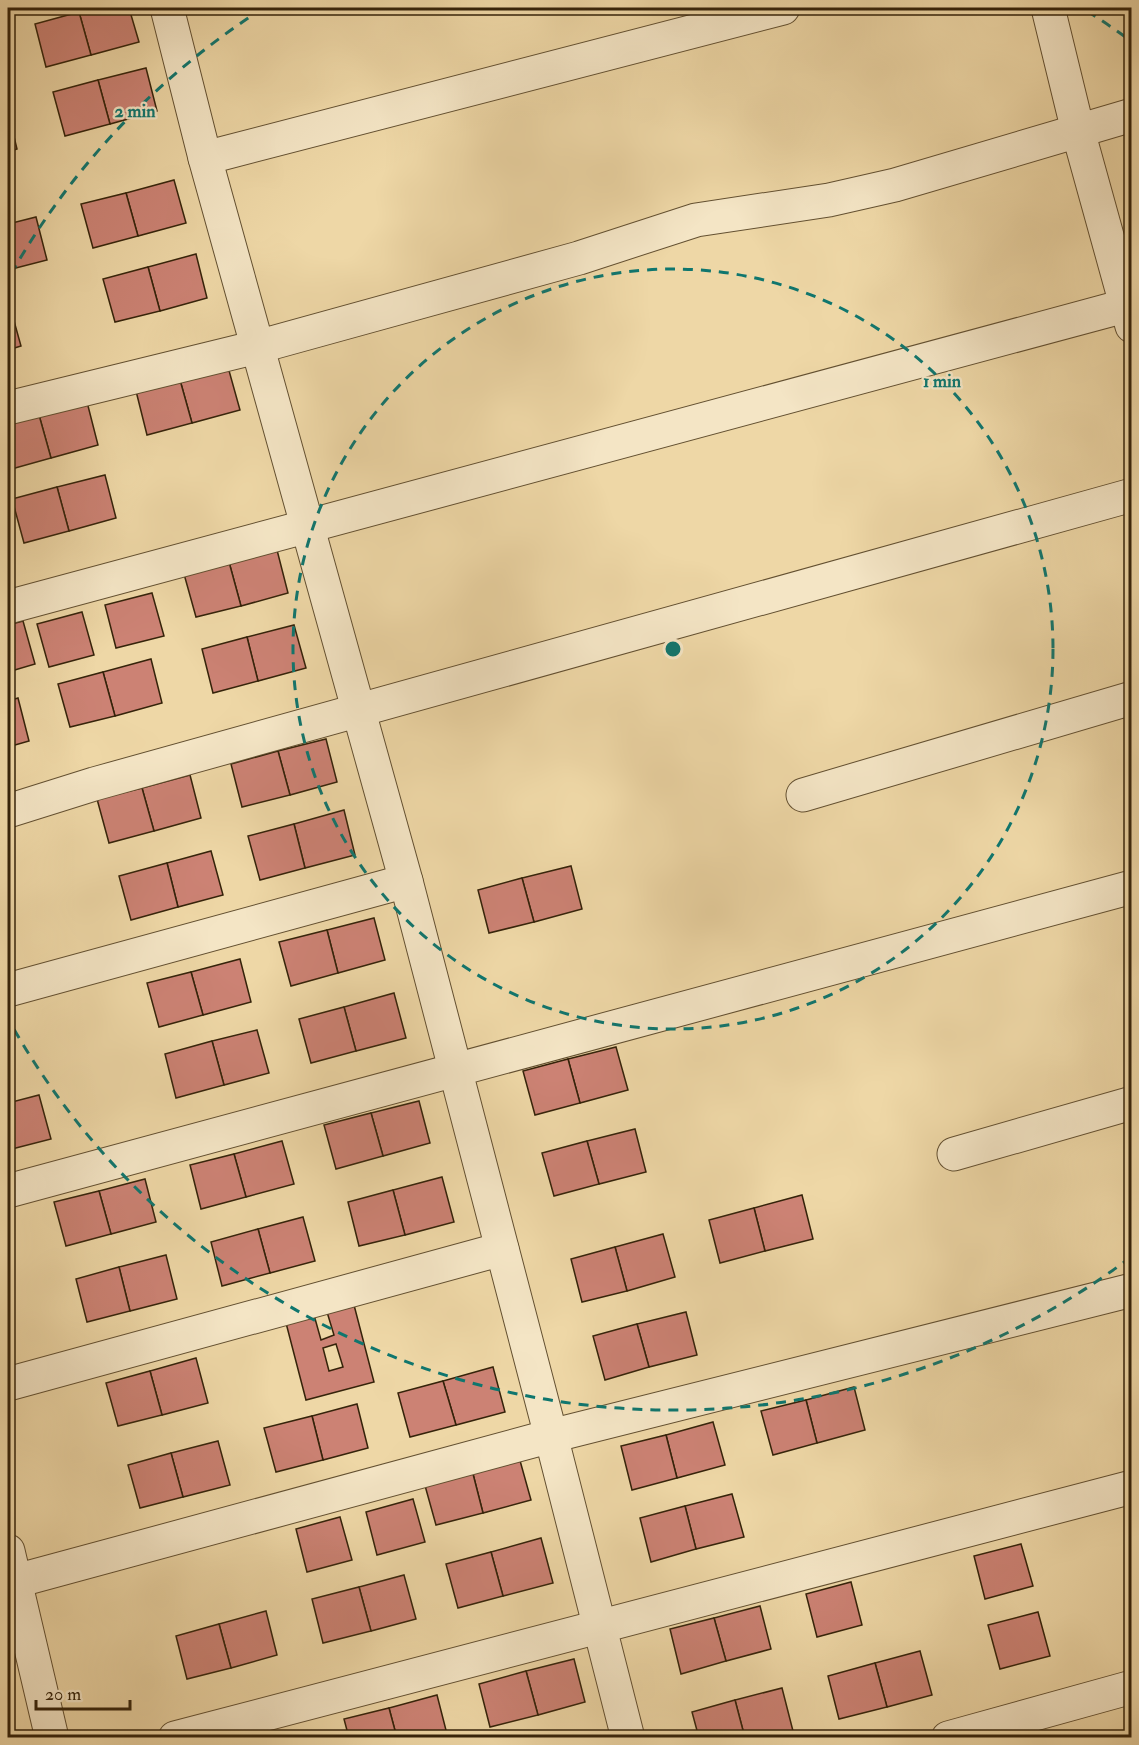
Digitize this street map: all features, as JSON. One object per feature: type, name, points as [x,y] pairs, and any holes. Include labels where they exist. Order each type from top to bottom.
[{"type":"street","points":[[167,8],[205,158],[306,527],[406,881],[628,1737]]},
{"type":"street","points":[[205,158],[783,8]]},
{"type":"street","points":[[8,607],[1129,312],[1078,131],[1048,8]]},
{"type":"street","points":[[8,408],[257,347],[579,258],[696,220],[829,200],[884,188],[1131,116]]},
{"type":"street","points":[[8,810],[94,784],[1131,495]]},
{"type":"street","points":[[803,795],[1131,698]]},
{"type":"street","points":[[8,990],[406,881]]},
{"type":"street","points":[[8,1191],[1131,887]]},
{"type":"street","points":[[954,1154],[1131,1103]]},
{"type":"street","points":[[8,1384],[501,1249]]},
{"type":"street","points":[[52,1737],[12,1566],[551,1436],[1131,1290]]},
{"type":"street","points":[[175,1737],[1131,1487]]},
{"type":"street","points":[[948,1737],[1131,1687]]},
{"type":"building","points":[[96,8],[129,8],[139,42],[91,55],[79,12]]},
{"type":"building","points":[[79,12],[91,55],[46,67],[35,24]]},
{"type":"building","points":[[146,68],[157,111],[110,124],[98,80]]},
{"type":"building","points":[[98,80],[110,124],[65,136],[53,92]]},
{"type":"building","points":[[8,112],[17,149],[8,152]]},
{"type":"building","points":[[174,180],[186,223],[138,236],[126,193]]},
{"type":"building","points":[[126,193],[138,236],[93,248],[81,204]]},
{"type":"building","points":[[36,217],[47,260],[8,270],[8,224]]},
{"type":"building","points":[[196,254],[207,298],[160,311],[148,267]]},
{"type":"building","points":[[148,267],[160,311],[115,322],[103,279]]},
{"type":"building","points":[[8,304],[21,346],[8,350]]},
{"type":"building","points":[[228,367],[240,410],[192,423],[180,380]]},
{"type":"building","points":[[180,380],[192,423],[147,435],[136,391]]},
{"type":"building","points":[[87,402],[98,445],[51,458],[39,415]]},
{"type":"building","points":[[39,415],[51,458],[8,470],[8,423]]},
{"type":"building","points":[[105,475],[116,518],[69,531],[57,487]]},
{"type":"building","points":[[57,487],[69,531],[24,543],[12,499]]},
{"type":"building","points":[[277,550],[288,593],[241,606],[229,562]]},
{"type":"building","points":[[229,562],[241,606],[196,617],[184,574]]},
{"type":"building","points":[[152,593],[164,636],[116,648],[105,605]]},
{"type":"building","points":[[82,612],[94,655],[49,667],[37,624]]},
{"type":"building","points":[[23,621],[35,664],[8,672],[8,625]]},
{"type":"building","points":[[294,625],[306,668],[258,681],[247,637]]},
{"type":"building","points":[[247,637],[258,681],[213,693],[202,649]]},
{"type":"building","points":[[151,659],[162,703],[115,716],[103,672]]},
{"type":"building","points":[[103,672],[115,716],[70,727],[58,684]]},
{"type":"building","points":[[18,698],[29,741],[8,747],[8,701]]},
{"type":"building","points":[[326,739],[337,782],[290,795],[278,751]]},
{"type":"building","points":[[278,751],[290,795],[242,807],[231,764]]},
{"type":"building","points":[[190,775],[201,818],[154,831],[142,788]]},
{"type":"building","points":[[142,788],[154,831],[109,843],[97,799]]},
{"type":"building","points":[[344,810],[355,855],[305,868],[294,824]]},
{"type":"building","points":[[294,824],[305,868],[260,880],[248,836]]},
{"type":"building","points":[[211,851],[223,895],[178,907],[167,863]]},
{"type":"building","points":[[167,863],[178,907],[131,920],[119,876]]},
{"type":"building","points":[[571,866],[582,909],[534,922],[522,878]]},
{"type":"building","points":[[522,878],[534,922],[489,933],[478,890]]},
{"type":"building","points":[[374,918],[385,960],[338,973],[327,930]]},
{"type":"building","points":[[327,930],[338,973],[291,986],[279,942]]},
{"type":"building","points":[[240,959],[251,1002],[203,1015],[191,972]]},
{"type":"building","points":[[191,972],[203,1015],[159,1027],[147,983]]},
{"type":"building","points":[[394,993],[406,1038],[356,1051],[344,1007]]},
{"type":"building","points":[[344,1007],[356,1051],[311,1063],[299,1019]]},
{"type":"building","points":[[257,1030],[269,1073],[224,1085],[212,1041]]},
{"type":"building","points":[[212,1041],[224,1085],[176,1098],[165,1054]]},
{"type":"building","points":[[616,1047],[628,1090],[580,1103],[568,1059]]},
{"type":"building","points":[[568,1059],[580,1103],[535,1115],[523,1071]]},
{"type":"building","points":[[39,1095],[51,1139],[8,1150],[8,1103]]},
{"type":"building","points":[[419,1101],[430,1143],[383,1156],[371,1113]]},
{"type":"building","points":[[371,1113],[383,1156],[336,1169],[324,1125]]},
{"type":"building","points":[[635,1129],[646,1172],[599,1184],[587,1141]]},
{"type":"building","points":[[282,1141],[294,1184],[246,1197],[234,1154]]},
{"type":"building","points":[[587,1141],[599,1184],[554,1196],[542,1153]]},
{"type":"building","points":[[234,1154],[246,1197],[201,1209],[190,1165]]},
{"type":"building","points":[[442,1177],[454,1222],[405,1235],[393,1190]]},
{"type":"building","points":[[145,1179],[156,1222],[111,1234],[99,1191]]},
{"type":"building","points":[[393,1190],[405,1235],[359,1246],[348,1202]]},
{"type":"building","points":[[99,1191],[111,1234],[66,1246],[54,1202]]},
{"type":"building","points":[[802,1195],[813,1239],[765,1251],[754,1208]]},
{"type":"building","points":[[754,1208],[765,1251],[720,1263],[709,1220]]},
{"type":"building","points":[[303,1217],[315,1261],[270,1273],[258,1229]]},
{"type":"building","points":[[258,1229],[270,1273],[222,1286],[211,1242]]},
{"type":"building","points":[[663,1234],[675,1277],[627,1291],[615,1247]]},
{"type":"building","points":[[615,1247],[627,1291],[582,1302],[571,1259]]},
{"type":"building","points":[[166,1255],[177,1299],[130,1311],[119,1267]]},
{"type":"building","points":[[119,1267],[130,1311],[87,1322],[76,1279]]},
{"type":"building","points":[[354,1305],[374,1382],[306,1400],[286,1323],[314,1315],[321,1340],[334,1335],[327,1312]],"holes":[[[336,1344],[343,1367],[329,1371],[323,1348]]]},
{"type":"building","points":[[686,1312],[697,1355],[649,1367],[637,1324]]},
{"type":"building","points":[[637,1324],[649,1367],[605,1380],[593,1336]]},
{"type":"building","points":[[196,1358],[208,1403],[162,1415],[150,1371]]},
{"type":"building","points":[[493,1367],[505,1412],[456,1425],[443,1381]]},
{"type":"building","points":[[150,1371],[162,1415],[118,1426],[106,1383]]},
{"type":"building","points":[[443,1381],[456,1425],[410,1437],[398,1393]]},
{"type":"building","points":[[854,1387],[865,1430],[817,1443],[806,1400]]},
{"type":"building","points":[[806,1400],[817,1443],[773,1455],[761,1411]]},
{"type":"building","points":[[357,1404],[368,1448],[323,1460],[312,1416]]},
{"type":"building","points":[[312,1416],[323,1460],[276,1472],[264,1428]]},
{"type":"building","points":[[713,1422],[725,1465],[677,1478],[666,1435]]},
{"type":"building","points":[[666,1435],[677,1478],[632,1490],[621,1446]]},
{"type":"building","points":[[218,1441],[230,1485],[183,1497],[171,1453]]},
{"type":"building","points":[[171,1453],[183,1497],[140,1508],[128,1465]]},
{"type":"building","points":[[519,1457],[531,1500],[483,1513],[472,1470]]},
{"type":"building","points":[[472,1470],[483,1513],[436,1525],[424,1482]]},
{"type":"building","points":[[732,1494],[744,1537],[696,1549],[685,1506]]},
{"type":"building","points":[[413,1499],[425,1542],[377,1555],[366,1512]]},
{"type":"building","points":[[685,1506],[696,1549],[651,1562],[640,1518]]},
{"type":"building","points":[[340,1517],[352,1560],[307,1572],[296,1529]]},
{"type":"building","points":[[541,1538],[553,1583],[503,1596],[491,1552]]},
{"type":"building","points":[[1021,1544],[1033,1586],[985,1599],[974,1556]]},
{"type":"building","points":[[491,1552],[503,1596],[458,1608],[446,1564]]},
{"type":"building","points":[[404,1575],[416,1619],[371,1631],[359,1587]]},
{"type":"building","points":[[851,1582],[862,1625],[817,1637],[806,1594]]},
{"type":"building","points":[[359,1587],[371,1631],[323,1643],[312,1599]]},
{"type":"building","points":[[760,1606],[771,1649],[726,1661],[714,1618]]},
{"type":"building","points":[[266,1611],[277,1655],[231,1668],[219,1624]]},
{"type":"building","points":[[1038,1612],[1050,1656],[1000,1669],[988,1625]]},
{"type":"building","points":[[714,1618],[726,1661],[681,1674],[670,1629]]},
{"type":"building","points":[[219,1624],[231,1668],[187,1679],[176,1636]]},
{"type":"building","points":[[920,1651],[932,1695],[887,1707],[875,1663]]},
{"type":"building","points":[[574,1659],[585,1702],[538,1715],[526,1671]]},
{"type":"building","points":[[875,1663],[887,1707],[839,1719],[828,1676]]},
{"type":"building","points":[[526,1671],[538,1715],[490,1727],[479,1684]]},
{"type":"building","points":[[782,1688],[793,1731],[771,1738],[745,1738],[735,1700]]},
{"type":"building","points":[[437,1695],[448,1738],[397,1738],[389,1708]]},
{"type":"building","points":[[735,1700],[745,1738],[699,1738],[692,1712]]},
{"type":"building","points":[[389,1708],[397,1738],[349,1738],[344,1719]]},
{"type":"building","points":[[298,1731],[300,1738],[275,1738]]}]
